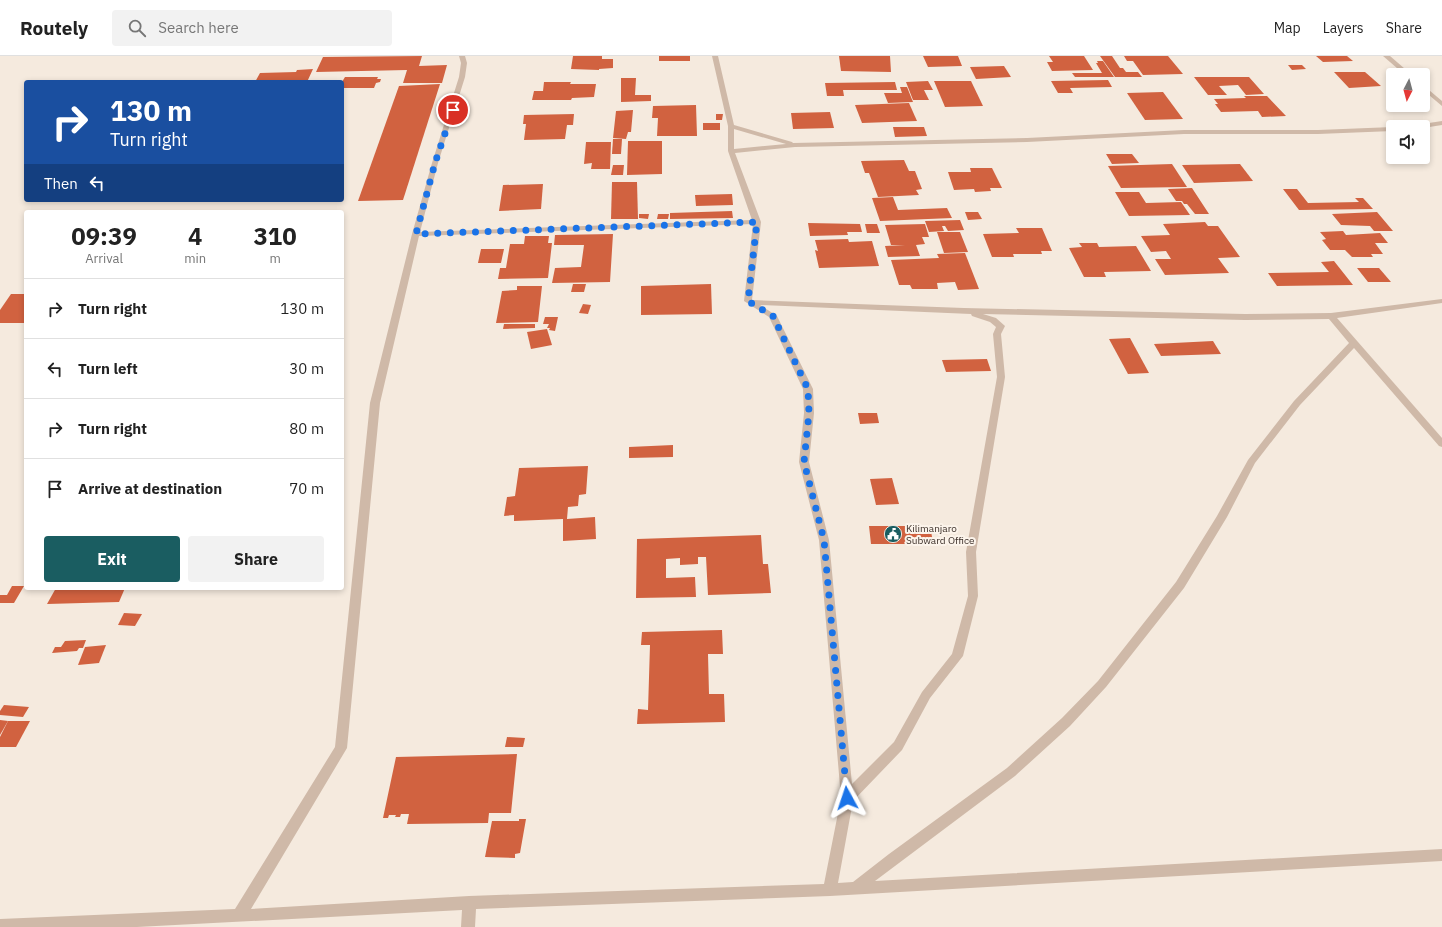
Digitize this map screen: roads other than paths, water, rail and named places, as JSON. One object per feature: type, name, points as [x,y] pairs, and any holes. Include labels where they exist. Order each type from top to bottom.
[{"type":"street","points":[[239,916],[341,748],[375,403],[416,234],[435,163],[462,77],[464,63],[462,56]]},
{"type":"street","points":[[715,56],[731,126],[731,151],[757,222],[748,301]]},
{"type":"street","points":[[1386,56],[1401,68]]},
{"type":"street","points":[[1430,93],[1442,104]]},
{"type":"street","points":[[1430,125],[1442,123]]},
{"type":"street","points":[[731,126],[795,145]]},
{"type":"street","points":[[731,151],[795,145],[1027,140],[1184,132],[1310,132],[1386,129]]},
{"type":"street","points":[[416,234],[757,222]]},
{"type":"street","points":[[748,301],[964,311],[1230,317],[1331,316],[1442,300]]},
{"type":"street","points":[[748,301],[773,316],[808,389],[809,413],[804,462],[824,540],[847,798],[830,890]]},
{"type":"street","points":[[847,798],[898,746],[926,695],[957,656],[973,596],[971,552],[1000,377],[997,334],[1001,326],[993,320],[964,311]]},
{"type":"street","points":[[1331,316],[1442,444]]},
{"type":"street","points":[[856,888],[894,858],[1011,772],[1066,722],[1102,684],[1180,585],[1222,517],[1251,462],[1297,403],[1354,343]]},
{"type":"street","points":[[0,926],[239,916],[469,903],[830,890],[1442,855]]},
{"type":"street","points":[[468,927],[469,903]]},
{"type":"place","name":"Kilimanjaro Subward Office","points":[[893,534]]}]
